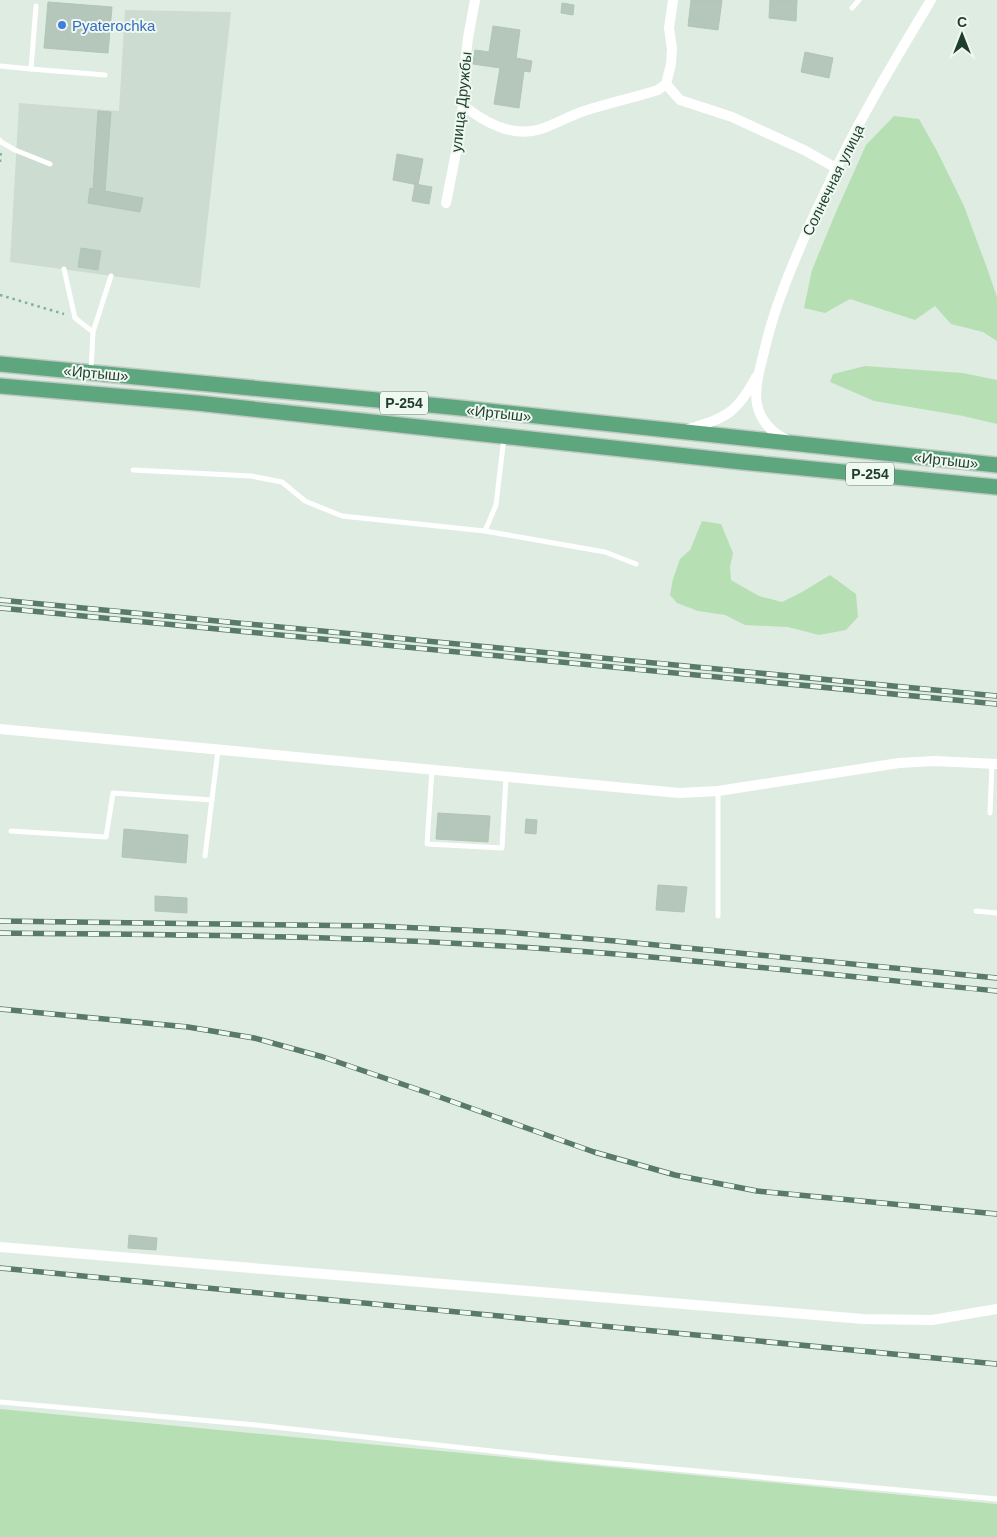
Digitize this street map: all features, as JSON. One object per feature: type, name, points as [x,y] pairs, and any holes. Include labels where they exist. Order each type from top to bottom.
[{"type":"main road","name":"«Иртыш»","points":[[0,364],[451,407],[997,465]]},
{"type":"main road","name":"«Иртыш»","points":[[0,386],[197,403],[742,462],[997,487]]},
{"type":"street","name":"улица Дружбы","points":[[446,204],[464,105],[465,64],[476,0]]},
{"type":"street","points":[[464,105],[479,118],[498,128],[520,131],[540,130],[582,112],[658,90],[666,84],[671,64],[672,49],[669,28],[673,0]]},
{"type":"street","name":"Солнечная улица","points":[[759,372],[768,331],[796,255],[836,168],[885,77],[932,0]]},
{"type":"street","points":[[666,84],[680,100],[732,117],[804,150],[836,168]]},
{"type":"street","points":[[679,432],[716,421],[732,411],[746,396],[759,372]]},
{"type":"street","points":[[759,372],[756,395],[762,418],[772,431],[784,439],[808,446]]},
{"type":"street","points":[[0,729],[679,793],[718,791],[899,763],[934,761],[994,764]]},
{"type":"street","points":[[0,1247],[863,1319],[932,1320],[997,1309]]},
{"type":"lane","points":[[852,8],[859,0]]},
{"type":"lane","points":[[31,69],[36,6]]},
{"type":"lane","points":[[0,66],[105,75]]},
{"type":"lane","points":[[0,140],[15,150],[50,164]]},
{"type":"lane","points":[[64,270],[75,318],[93,332]]},
{"type":"lane","points":[[91,372],[93,332],[111,276]]},
{"type":"lane","points":[[485,530],[496,505],[504,437]]},
{"type":"lane","points":[[133,470],[251,476],[282,482],[305,501],[342,516],[485,530],[605,552],[636,564]]},
{"type":"lane","points":[[205,856],[218,749]]},
{"type":"lane","points":[[990,813],[994,764]]},
{"type":"lane","points":[[432,770],[427,844],[502,848],[506,776]]},
{"type":"lane","points":[[718,791],[718,916]]},
{"type":"lane","points":[[11,831],[106,837],[113,793],[212,800]]},
{"type":"lane","points":[[976,911],[997,913]]},
{"type":"lane","points":[[0,1402],[256,1425],[556,1458],[997,1499]]},
{"type":"path","points":[[0,295],[75,318]]},
{"type":"shaded area","points":[[125,10],[231,12],[200,288],[10,262],[19,103],[119,111]]},
{"type":"green space","points":[[894,116],[919,119],[964,206],[997,297],[997,341],[983,332],[951,324],[935,306],[915,320],[850,299],[825,313],[804,308],[812,270],[866,145]]},
{"type":"green space","points":[[865,366],[963,373],[997,380],[997,424],[963,416],[874,401],[830,382],[833,374]]},
{"type":"green space","points":[[702,521],[721,524],[733,553],[730,567],[731,580],[759,596],[782,602],[830,575],[856,594],[858,617],[846,630],[819,635],[788,627],[745,625],[725,615],[698,611],[677,603],[670,595],[673,579],[680,559],[690,550]]},
{"type":"green space","points":[[0,1409],[997,1504],[997,1537],[0,1537]]},
{"type":"building","points":[[691,0],[722,0],[718,30],[688,26]]},
{"type":"building","points":[[770,0],[797,0],[796,21],[769,18]]},
{"type":"building","points":[[48,2],[112,7],[108,53],[44,48]]},
{"type":"building","points":[[562,3],[574,5],[573,15],[561,13]]},
{"type":"building","points":[[493,26],[520,30],[516,58],[532,61],[530,72],[524,71],[519,108],[494,104],[500,68],[473,64],[475,50],[489,52]]},
{"type":"building","points":[[805,52],[833,58],[829,78],[801,72]]},
{"type":"building","points":[[98,111],[111,112],[105,191],[143,198],[140,212],[88,203],[90,188],[93,189]]},
{"type":"building","points":[[397,154],[423,159],[418,185],[393,180]]},
{"type":"building","points":[[415,184],[432,187],[429,204],[412,201]]},
{"type":"building","points":[[81,248],[101,251],[98,270],[78,267]]},
{"type":"building","points":[[438,813],[490,816],[488,842],[436,839]]},
{"type":"building","points":[[526,819],[537,820],[536,834],[525,833]]},
{"type":"building","points":[[124,829],[188,835],[186,863],[122,857]]},
{"type":"building","points":[[658,885],[687,887],[684,912],[656,910]]},
{"type":"building","points":[[155,896],[187,898],[187,913],[155,911]]},
{"type":"building","points":[[129,1235],[157,1238],[156,1250],[128,1248]]},
{"type":"railway","points":[[0,600],[997,696]]},
{"type":"railway","points":[[0,608],[997,704]]},
{"type":"railway","points":[[0,921],[376,926],[504,932],[997,978]]},
{"type":"railway","points":[[0,933],[188,935],[439,942],[688,960],[997,991]]},
{"type":"railway","points":[[0,1009],[188,1027],[254,1038],[323,1057],[594,1152],[675,1175],[757,1191],[997,1214]]},
{"type":"railway","points":[[0,1268],[997,1364]]},
{"type":"place","name":"Pyaterochka","points":[[62,25]]}]
